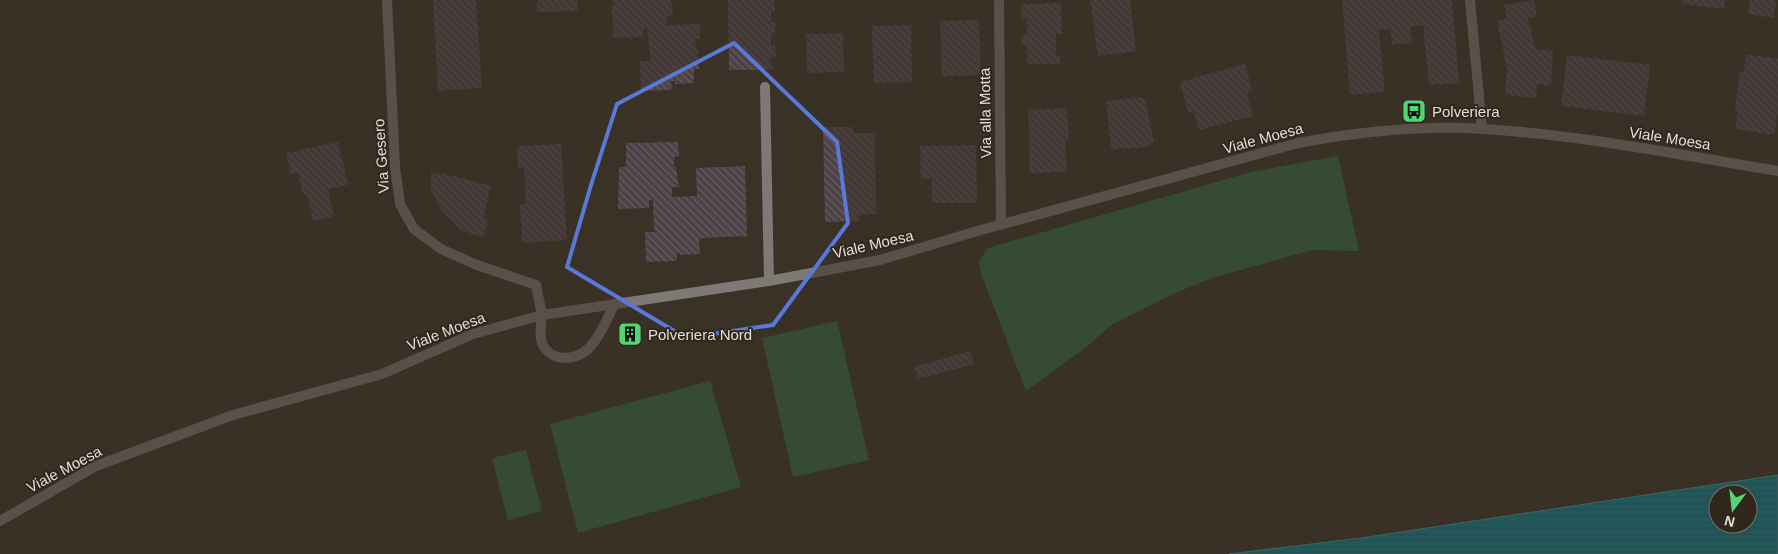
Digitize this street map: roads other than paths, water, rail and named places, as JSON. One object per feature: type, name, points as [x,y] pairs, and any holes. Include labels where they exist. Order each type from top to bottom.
[{"type":"street","name":"Via Gesero","points":[[387,0],[395,168],[400,204],[414,229],[442,249],[477,265],[536,285],[542,315]]},
{"type":"street","name":"Via alla Motta","points":[[999,0],[1001,225]]},
{"type":"street","points":[[1470,0],[1482,129]]},
{"type":"street","points":[[765,88],[769,281]]},
{"type":"street","name":"Viale Moesa","points":[[0,521],[105,462],[233,415],[382,374],[472,334],[542,315],[769,281],[880,260],[1298,143],[1353,134],[1482,129],[1566,136],[1778,171]]},
{"type":"street","points":[[542,315],[541,339],[544,346],[554,356],[568,359],[587,350],[593,343],[614,305]]},
{"type":"water","points":[[1778,475],[1778,554],[1229,554],[1361,538],[1708,486],[1708,534],[1758,534],[1758,484],[1718,484]]},
{"type":"place","name":"Polveriera","points":[[1414,111]]},
{"type":"place","name":"Polveriera Nord","points":[[630,334]]}]
